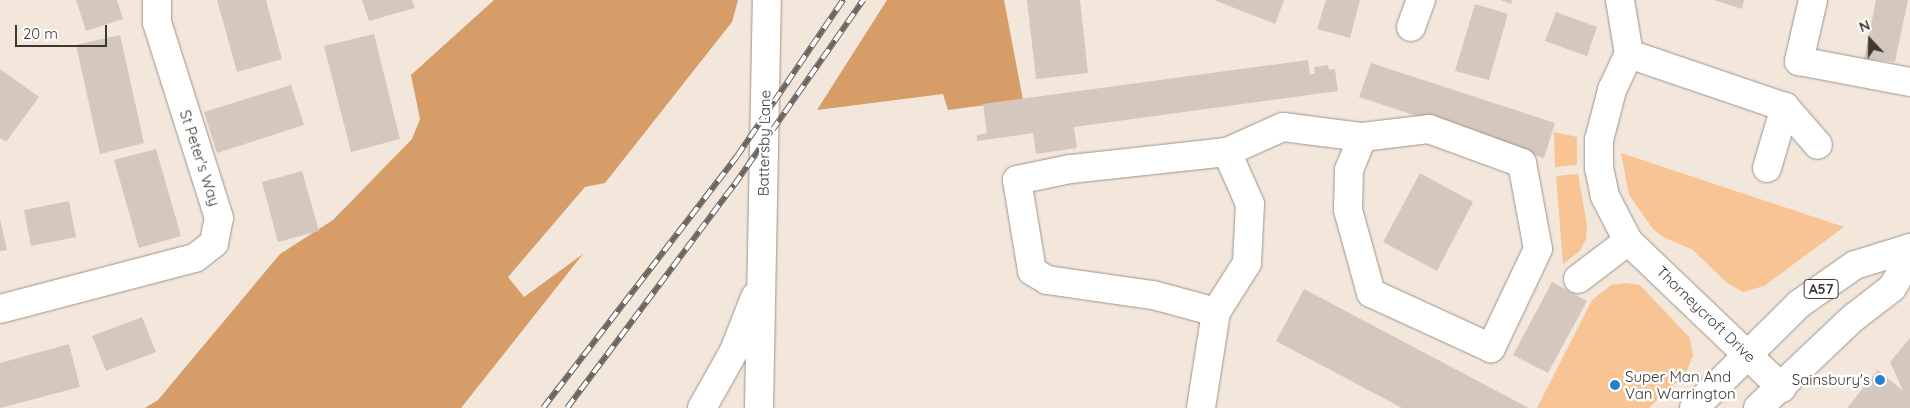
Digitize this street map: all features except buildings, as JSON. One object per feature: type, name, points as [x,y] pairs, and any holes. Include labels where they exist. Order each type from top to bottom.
[{"type":"street","name":"St Peter's Way","points":[[0,309],[195,258],[214,243],[219,218],[157,23],[157,0]]},
{"type":"street","name":"Battersby Lane","points":[[759,408],[767,0]]},
{"type":"street","points":[[1411,27],[1421,0]]},
{"type":"street","points":[[1620,0],[1629,54],[1785,107],[1818,145]]},
{"type":"street","points":[[1813,0],[1799,61],[1910,82]]},
{"type":"street","name":"Thorneycroft Drive","points":[[1629,54],[1612,90],[1599,140],[1599,168],[1605,196],[1628,241],[1782,388]]},
{"type":"street","points":[[1767,168],[1785,107]]},
{"type":"street","points":[[1216,312],[1153,295],[1047,280],[1032,271],[1017,180],[1070,169],[1226,152],[1283,127],[1362,137],[1429,129],[1522,163],[1538,249],[1491,348],[1371,293],[1348,210],[1349,170],[1362,137]]},
{"type":"street","points":[[1201,408],[1216,312],[1247,263],[1250,204],[1226,152]]},
{"type":"street","points":[[1578,279],[1628,241]]},
{"type":"street","name":"A57","points":[[1694,408],[1799,304],[1855,265],[1910,248]]},
{"type":"street","name":"A57","points":[[1758,408],[1782,388],[1853,318],[1892,288],[1910,257]]},
{"type":"street","name":"Battersby Lane","points":[[702,408],[734,351],[760,286]]},
{"type":"shaded area","points":[[494,0],[738,0],[732,22],[605,183],[585,187],[508,277],[524,297],[583,254],[461,408],[145,408],[158,400],[280,254],[333,220],[412,139],[420,119],[411,75]]},
{"type":"shaded area","points":[[887,0],[1004,0],[1023,100],[948,110],[943,94],[817,110]]},
{"type":"shaded area","points":[[1554,132],[1577,137],[1577,165],[1555,167]]},
{"type":"shaded area","points":[[1621,153],[1844,227],[1764,286],[1743,292],[1727,283],[1693,250],[1663,237],[1653,229],[1629,195]]},
{"type":"shaded area","points":[[1578,174],[1587,225],[1586,239],[1580,251],[1563,264],[1556,176]]},
{"type":"shaded area","points":[[1626,283],[1640,285],[1690,338],[1693,356],[1686,373],[1649,408],[1537,408],[1592,300],[1611,285]]},
{"type":"railway","points":[[543,408],[737,156],[843,0]]},
{"type":"railway","points":[[567,408],[734,185],[863,0]]},
{"type":"place","name":"Sainsbury's","points":[[1880,380]]},
{"type":"place","name":"Super Man And Van Warrington","points":[[1615,385]]}]
